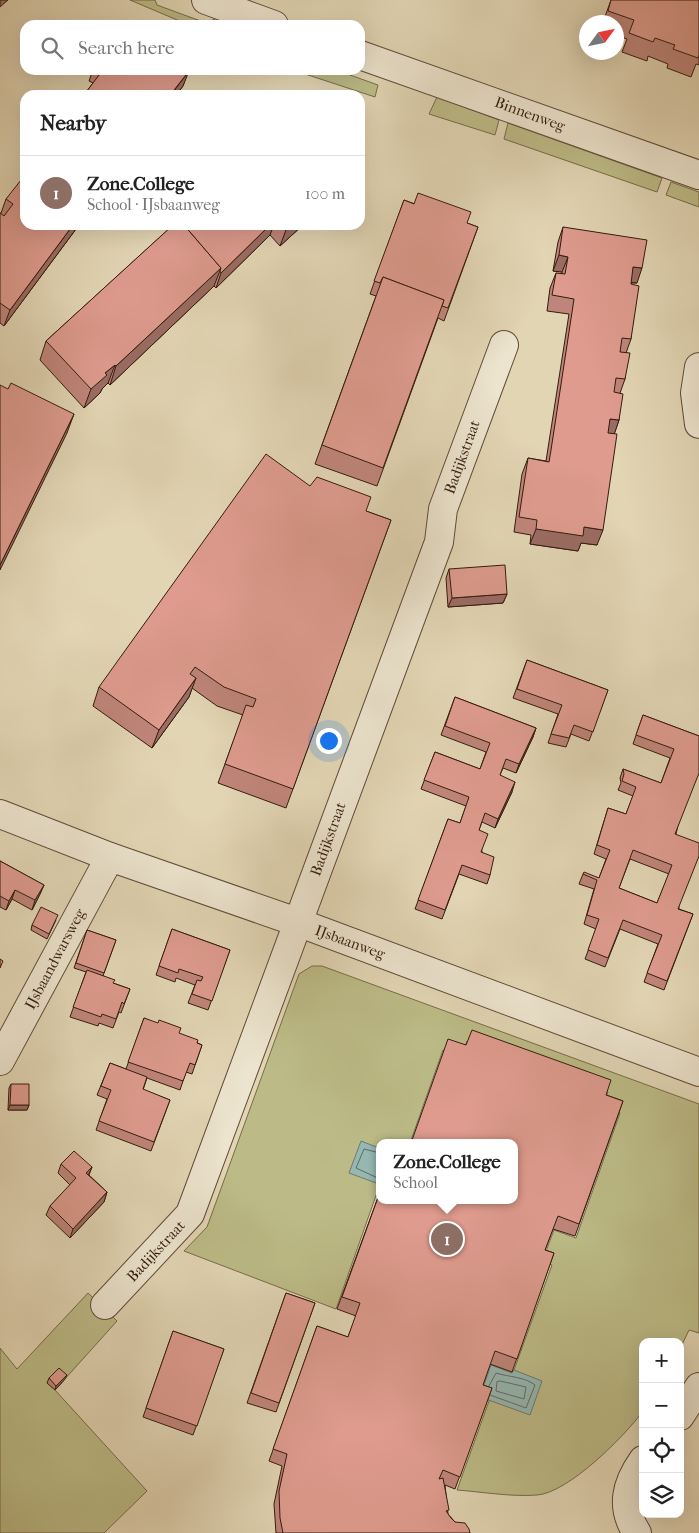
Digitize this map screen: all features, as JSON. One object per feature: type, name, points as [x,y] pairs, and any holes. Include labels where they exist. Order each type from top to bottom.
[{"type":"street","points":[[206,0],[260,20]]},
{"type":"street","name":"Binnenweg","points":[[365,57],[699,175]]},
{"type":"street","name":"Badijkstraat","points":[[105,1305],[190,1214],[439,542],[443,510],[504,345]]},
{"type":"street","points":[[699,367],[695,393],[699,424]]},
{"type":"street","name":"IJsbaanweg","points":[[0,814],[110,856],[297,922],[699,1072]]},
{"type":"street","name":"IJsbaandwarsweg","points":[[0,1061],[110,856]]},
{"type":"street","points":[[684,1410],[699,1387]]},
{"type":"street","points":[[637,1533],[627,1513],[625,1501],[630,1482],[639,1467]]},
{"type":"shaded area","points":[[130,0],[155,0],[157,5],[198,20],[177,20]]},
{"type":"shaded area","points":[[308,75],[350,75],[378,85],[375,97],[365,94],[365,90],[354,90]]},
{"type":"shaded area","points":[[437,97],[499,120],[495,135],[429,114]]},
{"type":"shaded area","points":[[508,123],[662,178],[657,192],[504,139]]},
{"type":"shaded area","points":[[671,182],[699,192],[699,207],[666,195]]},
{"type":"shaded area","points":[[312,966],[322,966],[699,1104],[699,1333],[689,1330],[684,1341],[684,1338],[639,1338],[639,1416],[595,1462],[564,1485],[550,1492],[537,1495],[517,1495],[457,1490],[489,1401],[491,1365],[512,1373],[514,1370],[552,1265],[542,1262],[554,1230],[576,1238],[620,1113],[603,1107],[608,1092],[467,1041],[461,1056],[443,1050],[411,1139],[376,1139],[376,1196],[336,1309],[184,1251],[207,1227],[299,974]]},
{"type":"shaded area","points":[[88,1293],[117,1321],[55,1390],[147,1491],[104,1533],[0,1533],[0,1348],[17,1369]]},
{"type":"water","points":[[361,1141],[376,1147],[376,1183],[349,1173]]},
{"type":"water","points":[[491,1365],[512,1373],[514,1370],[542,1381],[530,1415],[480,1397]]},
{"type":"building","points":[[611,0],[699,0],[698,58],[673,49],[675,45],[655,38],[653,42],[629,33],[634,20],[608,11]]},
{"type":"building","points":[[99,75],[186,75],[174,90],[88,90]]},
{"type":"building","points":[[20,181],[20,230],[69,230],[10,310],[0,303],[0,213],[4,216],[13,204],[6,199]]},
{"type":"building","points":[[418,193],[471,212],[467,223],[478,227],[448,308],[442,306],[444,300],[383,277],[380,283],[374,281],[404,200],[414,204]]},
{"type":"building","points":[[563,227],[647,240],[642,268],[633,267],[631,284],[639,286],[631,339],[622,338],[620,352],[630,353],[625,379],[616,378],[614,392],[623,394],[619,420],[610,419],[608,433],[617,434],[603,530],[584,527],[583,536],[536,529],[537,520],[519,517],[528,458],[549,462],[574,299],[552,295],[556,273],[565,274],[568,257],[559,255]]},
{"type":"building","points":[[168,230],[188,230],[221,268],[116,366],[105,373],[107,375],[91,389],[46,341]]},
{"type":"building","points":[[188,230],[265,230],[221,273],[221,268]]},
{"type":"building","points":[[383,277],[444,300],[383,468],[322,445]]},
{"type":"building","points":[[11,383],[74,414],[0,565],[0,385],[8,389]]},
{"type":"building","points":[[266,454],[310,486],[317,477],[371,497],[366,511],[391,520],[293,789],[225,764],[246,705],[253,707],[256,699],[224,687],[195,667],[190,674],[196,678],[159,730],[99,687]]},
{"type":"building","points":[[505,565],[507,594],[452,598],[449,569]]},
{"type":"building","points":[[527,660],[608,690],[593,732],[574,725],[569,738],[551,734],[562,705],[517,689]]},
{"type":"building","points":[[455,697],[536,728],[519,764],[506,759],[500,775],[515,782],[498,819],[485,813],[479,830],[488,834],[481,852],[494,857],[490,875],[462,865],[445,910],[418,900],[448,819],[460,823],[469,797],[424,780],[435,752],[480,769],[490,743],[445,726]]},
{"type":"building","points":[[643,715],[699,736],[699,773],[675,834],[699,843],[699,856],[678,909],[693,914],[667,981],[647,973],[662,935],[623,920],[608,958],[588,950],[599,919],[587,915],[597,880],[583,874],[584,872],[599,878],[610,850],[597,845],[608,808],[626,814],[636,787],[622,781],[623,769],[661,783],[674,749],[636,735]],"holes":[[[633,850],[672,865],[657,903],[619,888]]]},
{"type":"building","points":[[0,861],[44,885],[35,900],[15,890],[9,901],[0,896]]},
{"type":"building","points":[[41,907],[58,915],[49,934],[32,925]]},
{"type":"building","points":[[172,929],[230,950],[212,1001],[192,994],[197,980],[201,981],[203,977],[179,969],[178,973],[159,966]]},
{"type":"building","points":[[87,930],[116,940],[104,973],[76,963]]},
{"type":"building","points":[[87,970],[115,980],[113,983],[130,989],[124,1004],[122,1002],[116,1019],[102,1014],[101,1017],[73,1007]]},
{"type":"building","points":[[144,1018],[158,1023],[159,1020],[181,1028],[179,1033],[198,1040],[197,1043],[202,1045],[195,1065],[190,1063],[183,1081],[128,1062]]},
{"type":"building","points":[[472,1030],[611,1080],[606,1095],[623,1101],[579,1224],[558,1216],[545,1250],[554,1253],[517,1359],[495,1351],[483,1385],[492,1388],[460,1477],[443,1470],[439,1479],[443,1478],[449,1510],[446,1511],[455,1522],[465,1523],[470,1533],[283,1533],[280,1518],[279,1491],[287,1454],[273,1449],[317,1326],[348,1337],[360,1303],[342,1297],[376,1203],[518,1204],[518,1139],[412,1139],[448,1039],[466,1045]]},
{"type":"building","points":[[110,1063],[147,1077],[143,1089],[170,1100],[154,1142],[99,1121],[111,1090],[101,1086]]},
{"type":"building","points":[[11,1084],[29,1084],[29,1105],[10,1105]]},
{"type":"building","points":[[74,1151],[92,1167],[86,1173],[107,1192],[73,1229],[50,1206],[76,1178],[61,1164]]},
{"type":"building","points":[[286,1293],[315,1303],[279,1403],[251,1393]]},
{"type":"building","points":[[173,1331],[224,1349],[197,1426],[146,1408]]},
{"type":"building","points":[[59,1368],[67,1375],[56,1386],[49,1378]]},
{"type":"place","name":"Zone.College","points":[[447,1239]]}]
